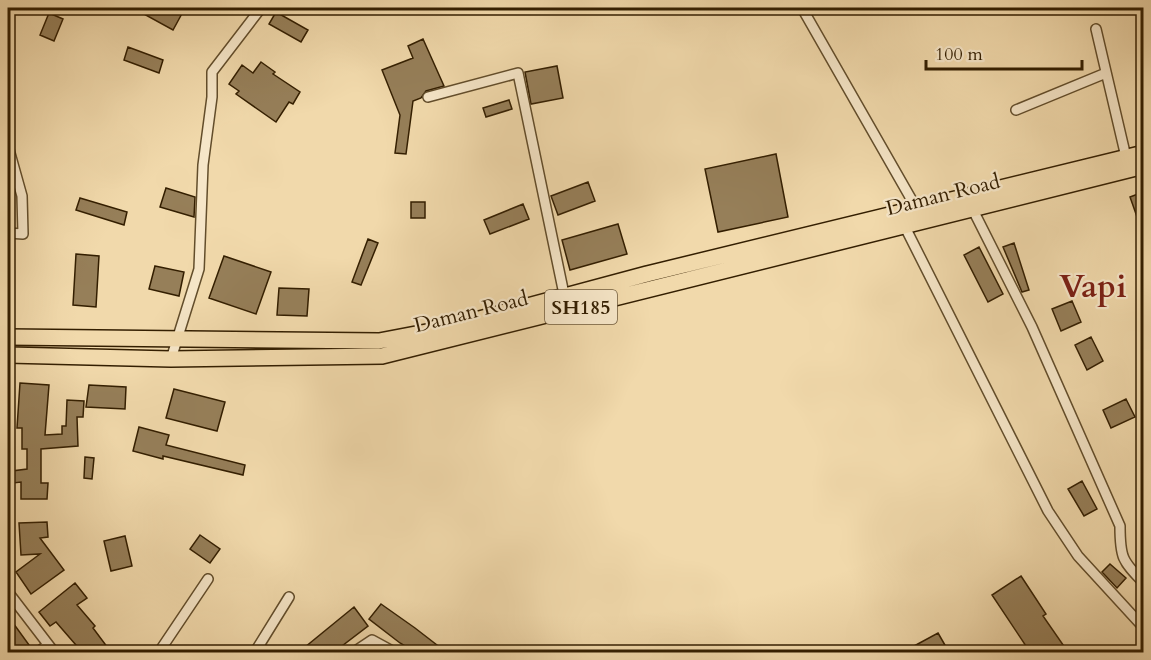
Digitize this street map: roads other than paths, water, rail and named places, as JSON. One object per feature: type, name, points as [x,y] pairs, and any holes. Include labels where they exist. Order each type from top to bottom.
[{"type":"main road","points":[[969,204],[1143,153]]},
{"type":"main road","name":"Daman Road","points":[[8,355],[171,359],[382,356],[566,303],[969,204],[1143,166]]},
{"type":"main road","points":[[8,337],[379,341],[566,303],[914,219]]},
{"type":"street","points":[[171,359],[199,269],[203,165],[212,97],[212,72],[261,8]]},
{"type":"street","points":[[802,8],[914,219],[1048,511],[1078,556],[1143,628]]},
{"type":"street","points":[[1096,29],[1126,157]]},
{"type":"street","points":[[428,97],[518,73],[566,303]]},
{"type":"street","points":[[1016,110],[1106,73]]},
{"type":"street","points":[[8,146],[22,196],[23,234],[8,233]]},
{"type":"street","points":[[969,204],[1032,327],[1120,526],[1120,554],[1124,563],[1143,583]]},
{"type":"street","points":[[159,652],[208,579]]},
{"type":"street","points":[[8,592],[51,649],[38,652]]},
{"type":"street","points":[[255,652],[289,597]]},
{"type":"street","points":[[354,652],[372,640],[394,652]]},
{"type":"district","name":"Vapi","points":[[1093,286]]}]
